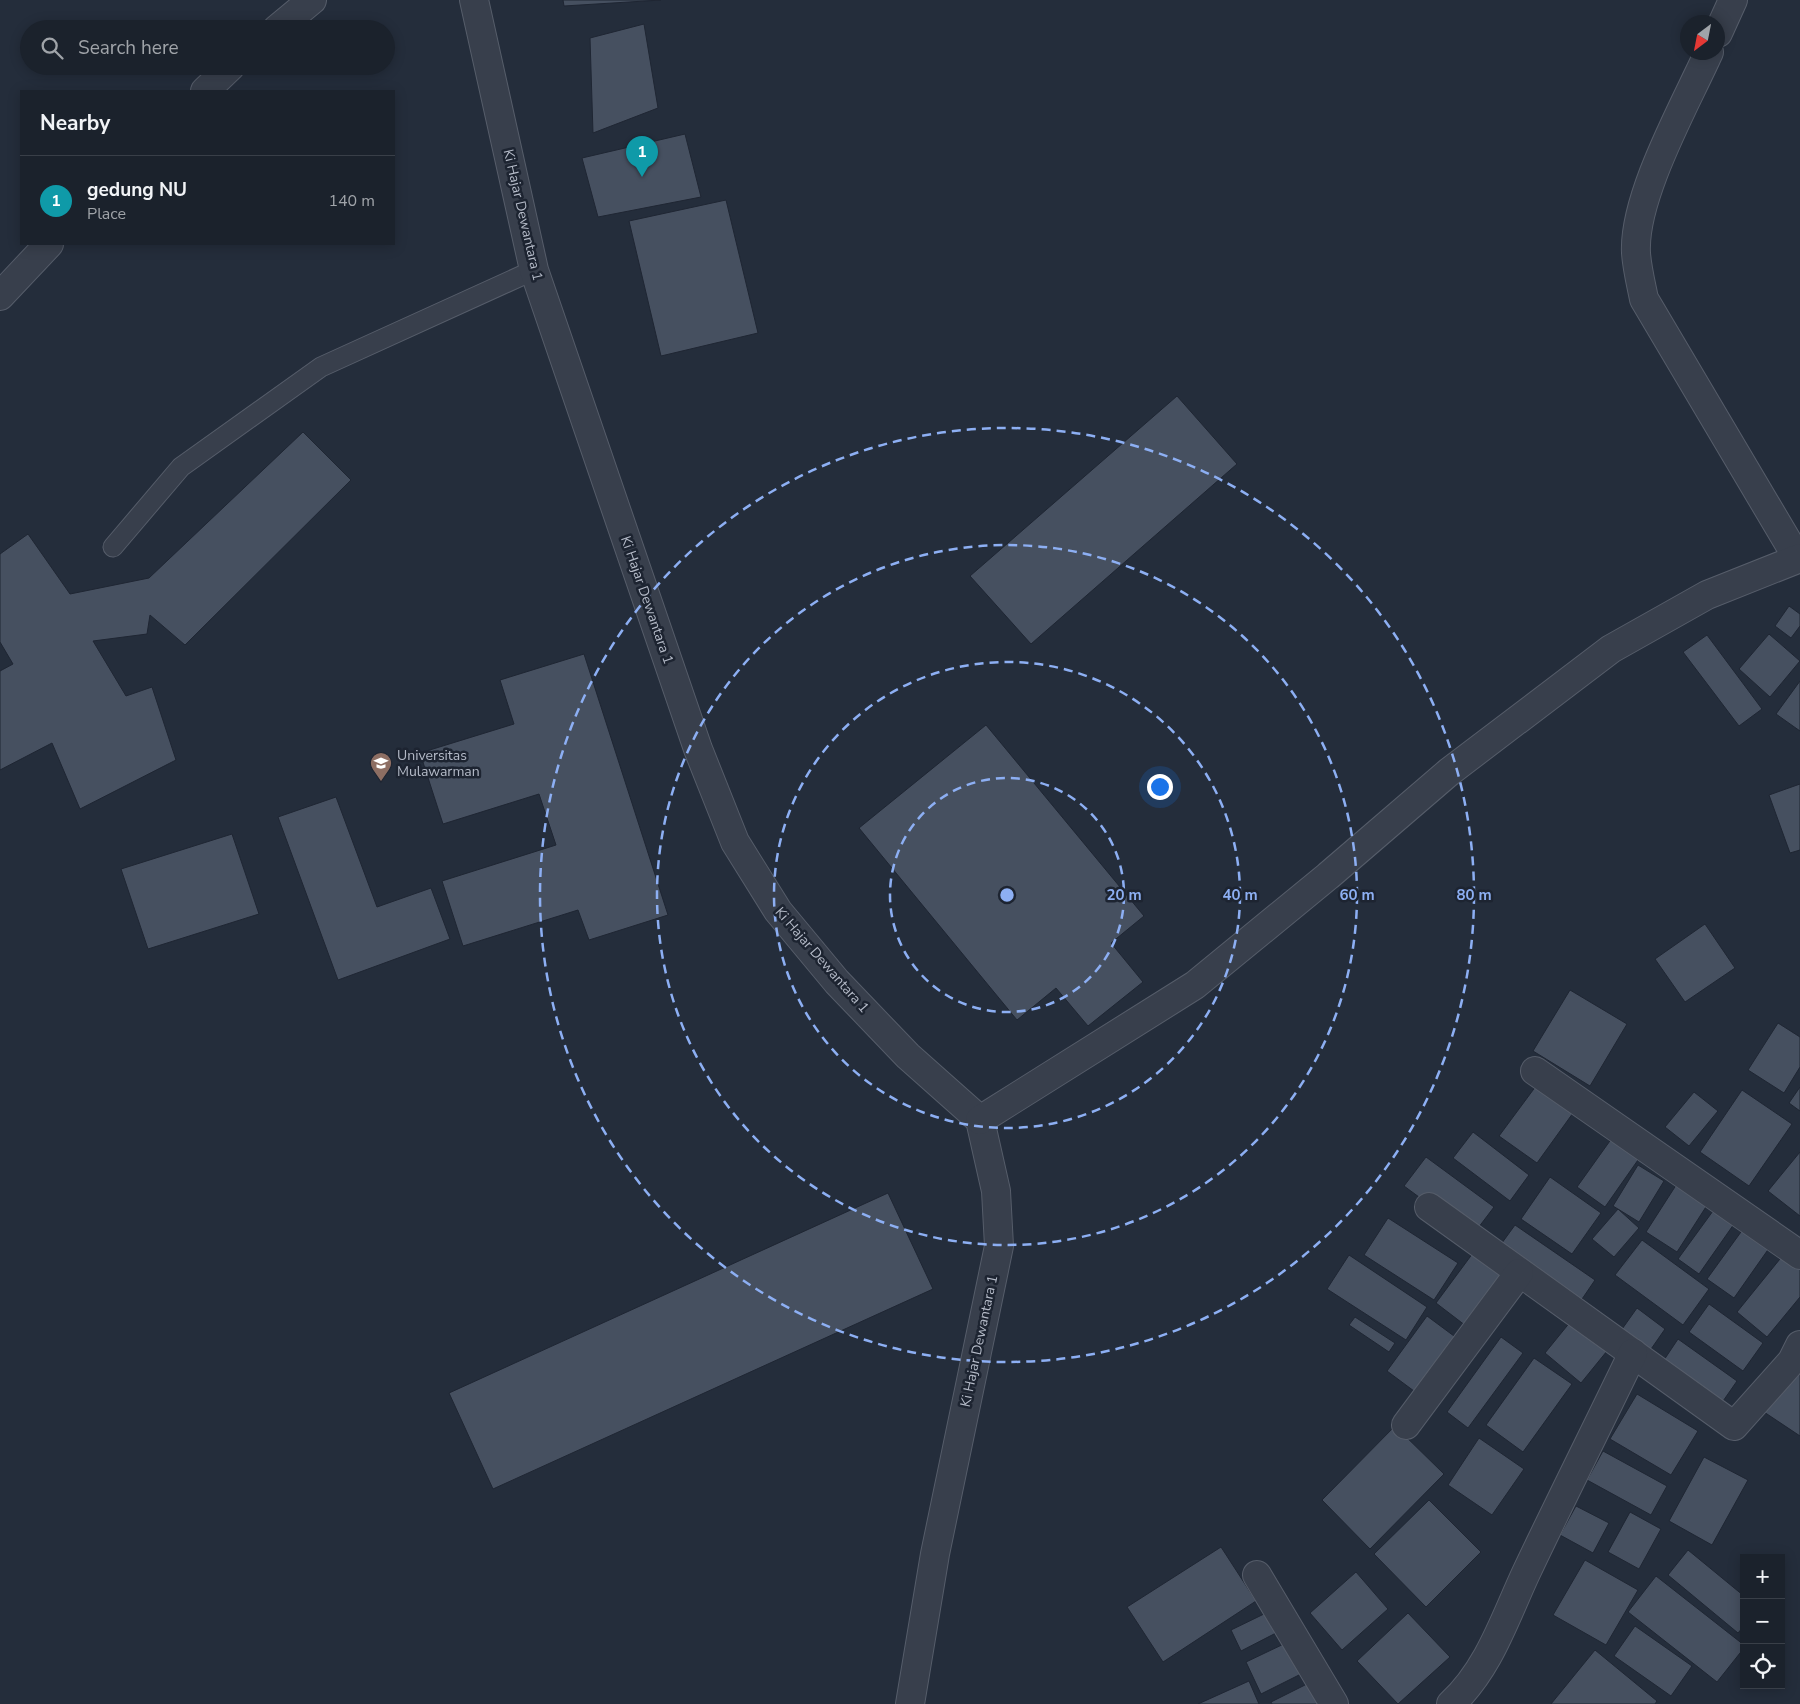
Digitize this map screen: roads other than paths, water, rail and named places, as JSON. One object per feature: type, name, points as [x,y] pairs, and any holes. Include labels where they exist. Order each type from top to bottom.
[{"type":"street","points":[[288,20],[312,0]]},
{"type":"street","name":"Ki Hajar Dewantara 1","points":[[474,0],[534,270],[698,749],[735,842],[778,911],[837,982],[908,1056],[980,1120],[996,1191],[999,1246],[936,1554],[910,1704]]},
{"type":"street","points":[[1725,18],[1733,0]]},
{"type":"street","points":[[980,1120],[1195,985],[1328,876],[1449,772],[1611,650],[1707,595],[1799,558],[1644,299],[1636,252],[1640,213],[1656,167],[1705,60]]},
{"type":"street","points":[[205,90],[221,75]]},
{"type":"street","points":[[0,296],[48,245]]},
{"type":"street","points":[[1534,1072],[1800,1255]]},
{"type":"street","points":[[1429,1207],[1734,1426],[1792,1361],[1800,1345]]},
{"type":"street","points":[[1406,1425],[1519,1272]]},
{"type":"street","points":[[1451,1704],[1467,1689],[1501,1633],[1526,1575],[1633,1353]]},
{"type":"street","points":[[1257,1575],[1334,1704]]},
{"type":"lane","points":[[112,547],[181,468],[321,367],[534,270]]},
{"type":"place","name":"gedung NU","points":[[642,177]]},
{"type":"place","name":"Universitas Mulawarman","points":[[381,782]]}]
